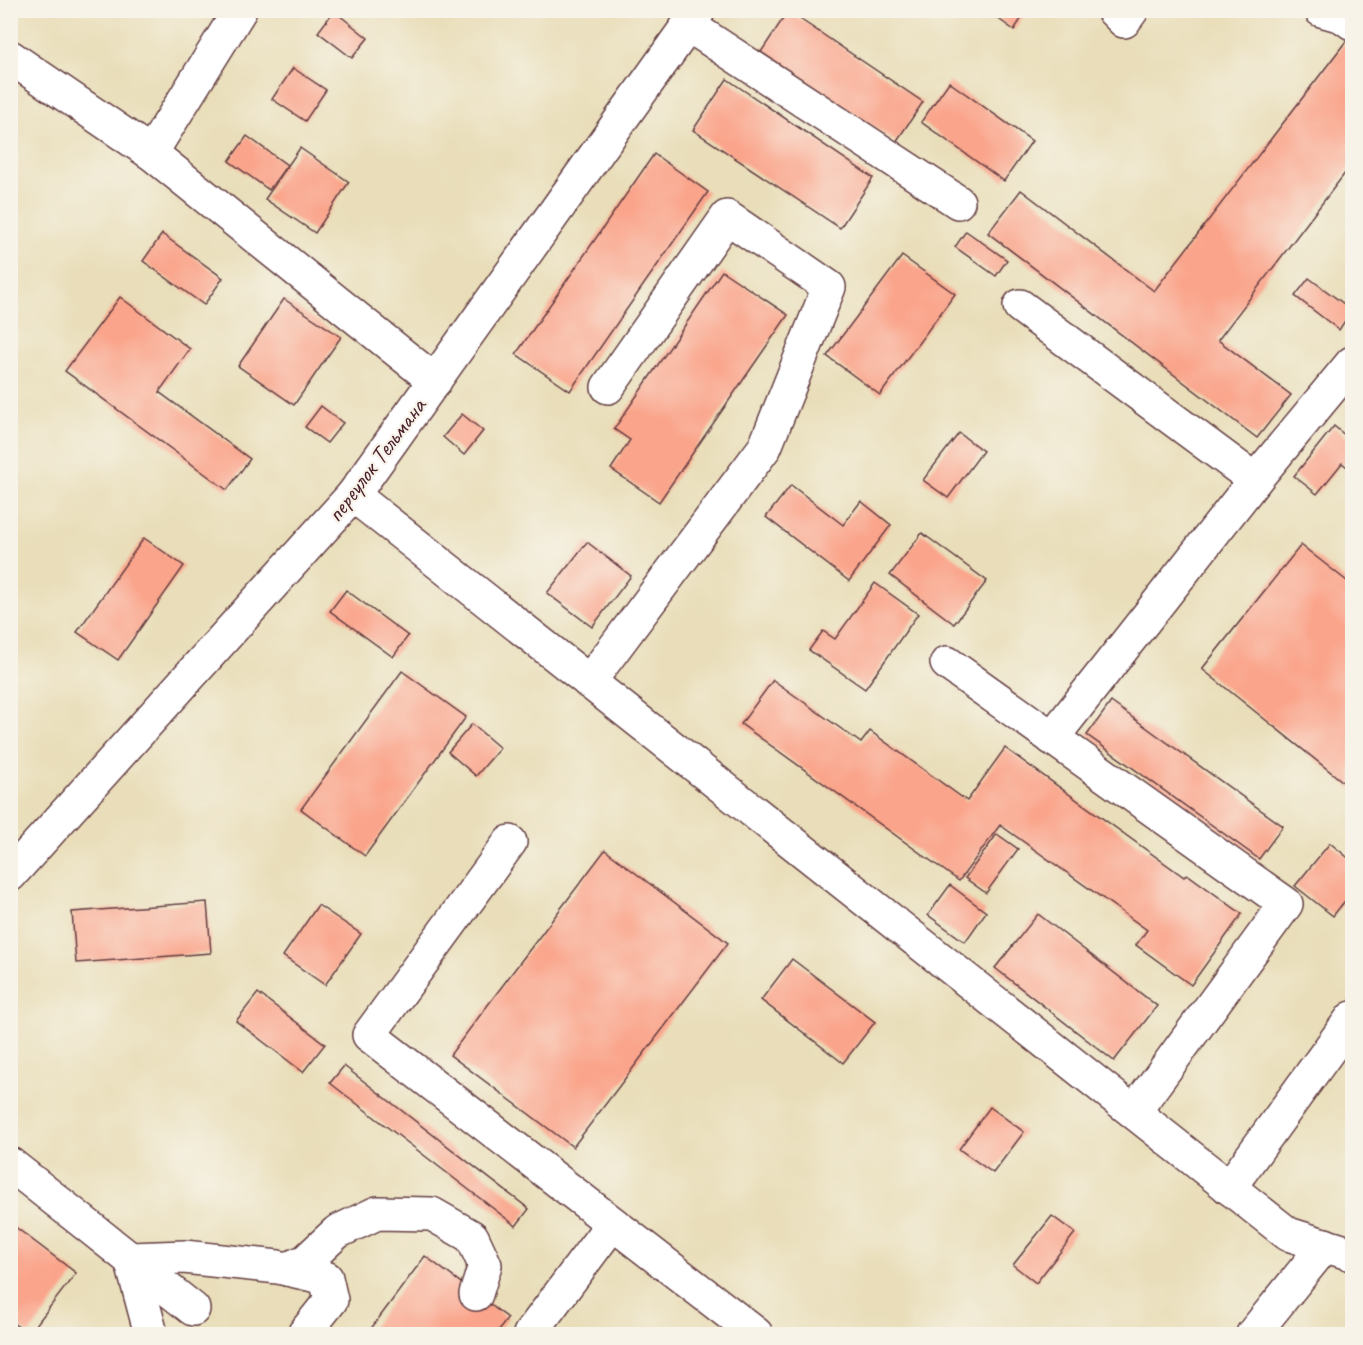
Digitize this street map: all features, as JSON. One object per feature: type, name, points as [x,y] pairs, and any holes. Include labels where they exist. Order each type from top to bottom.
[{"type":"street","points":[[151,153],[240,10]]},
{"type":"street","points":[[1113,10],[1124,21],[1132,10]]},
{"type":"street","points":[[1321,10],[1342,16],[1353,23]]},
{"type":"street","points":[[694,18],[958,202]]},
{"type":"street","name":"переулок Тельмана","points":[[10,875],[353,495],[694,18]]},
{"type":"street","points":[[10,57],[151,153],[435,381]]},
{"type":"street","points":[[590,682],[765,447],[829,287],[727,217],[608,387]]},
{"type":"street","points":[[1020,306],[1255,480]]},
{"type":"street","points":[[1052,738],[1255,480],[1353,363]]},
{"type":"street","points":[[353,495],[1288,1234],[1339,1250],[1253,1335]]},
{"type":"street","points":[[947,663],[1286,904],[1134,1112]]},
{"type":"street","points":[[510,842],[369,1035],[756,1335]]},
{"type":"street","points":[[1229,1188],[1353,1018]]},
{"type":"street","points":[[10,1164],[193,1309]]},
{"type":"street","points":[[287,1269],[306,1262],[337,1232],[376,1213],[432,1214],[472,1237],[485,1265],[476,1294]]},
{"type":"street","points":[[530,1335],[612,1224]]},
{"type":"street","points":[[131,1259],[184,1257],[287,1269],[326,1278],[331,1300],[304,1335]]},
{"type":"street","points":[[131,1259],[151,1335]]},
{"type":"building","points":[[986,10],[1027,10],[1014,30]]},
{"type":"building","points":[[334,11],[368,38],[352,58],[318,32]]},
{"type":"building","points":[[788,11],[923,102],[896,142],[761,52]]},
{"type":"building","points":[[1350,36],[1352,38],[1352,164],[1218,340],[1291,395],[1257,438],[988,233],[1021,190],[1154,291]]},
{"type":"building","points":[[293,68],[326,90],[305,121],[272,99]]},
{"type":"building","points":[[727,79],[873,178],[840,228],[693,130]]},
{"type":"building","points":[[949,82],[1032,141],[1004,181],[921,122]]},
{"type":"building","points":[[247,136],[287,165],[269,190],[229,161]]},
{"type":"building","points":[[300,148],[349,182],[315,233],[265,199]]},
{"type":"building","points":[[654,154],[708,192],[570,391],[516,354]]},
{"type":"building","points":[[966,231],[1007,260],[996,276],[955,247]]},
{"type":"building","points":[[162,234],[223,278],[204,305],[143,261]]},
{"type":"building","points":[[902,256],[955,294],[880,395],[827,356]]},
{"type":"building","points":[[722,271],[788,315],[659,502],[611,469],[630,440],[614,429]]},
{"type":"building","points":[[1309,278],[1352,310],[1339,330],[1295,296]]},
{"type":"building","points":[[120,297],[190,349],[159,392],[250,459],[227,490],[65,371]]},
{"type":"building","points":[[284,299],[341,337],[294,405],[238,366]]},
{"type":"building","points":[[321,406],[343,423],[327,443],[305,427]]},
{"type":"building","points":[[462,414],[483,431],[464,455],[443,437]]},
{"type":"building","points":[[1334,426],[1347,437],[1352,430],[1352,471],[1342,463],[1317,494],[1294,476]]},
{"type":"building","points":[[959,433],[983,451],[948,498],[923,480]]},
{"type":"building","points":[[791,485],[843,525],[861,501],[891,525],[849,581],[766,517]]},
{"type":"building","points":[[922,533],[987,581],[954,624],[890,575]]},
{"type":"building","points":[[144,538],[184,566],[118,660],[77,632]]},
{"type":"building","points":[[587,542],[631,576],[592,627],[547,593]]},
{"type":"building","points":[[1301,545],[1352,585],[1352,789],[1202,669]]},
{"type":"building","points":[[875,583],[918,614],[865,689],[809,650],[823,631],[835,639]]},
{"type":"building","points":[[346,590],[408,636],[393,657],[330,611]]},
{"type":"building","points":[[402,671],[466,717],[365,856],[301,809]]},
{"type":"building","points":[[773,680],[861,743],[870,731],[967,801],[1005,748],[1184,877],[1187,874],[1242,914],[1191,985],[1136,945],[1147,930],[1000,825],[959,881],[741,724]]},
{"type":"building","points":[[1111,702],[1283,826],[1259,859],[1087,735]]},
{"type":"building","points":[[472,724],[500,748],[476,776],[448,752]]},
{"type":"building","points":[[997,834],[1018,849],[986,893],[965,878]]},
{"type":"building","points":[[1330,843],[1352,861],[1352,892],[1333,916],[1295,886]]},
{"type":"building","points":[[605,850],[728,943],[573,1147],[450,1055]]},
{"type":"building","points":[[950,885],[986,912],[965,942],[928,915]]},
{"type":"building","points":[[207,902],[211,953],[76,963],[72,912]]},
{"type":"building","points":[[318,905],[361,934],[325,985],[283,956]]},
{"type":"building","points":[[1038,914],[1157,1006],[1114,1061],[995,968]]},
{"type":"building","points":[[792,959],[875,1022],[843,1063],[761,1000]]},
{"type":"building","points":[[258,993],[325,1044],[303,1072],[236,1021]]},
{"type":"building","points":[[344,1066],[529,1209],[516,1226],[330,1083]]},
{"type":"building","points":[[990,1107],[1024,1132],[993,1173],[959,1149]]},
{"type":"building","points":[[1052,1216],[1075,1233],[1036,1283],[1013,1265]]},
{"type":"building","points":[[10,1223],[76,1273],[29,1334],[10,1321]]},
{"type":"building","points":[[425,1256],[508,1318],[496,1334],[367,1334]]}]
